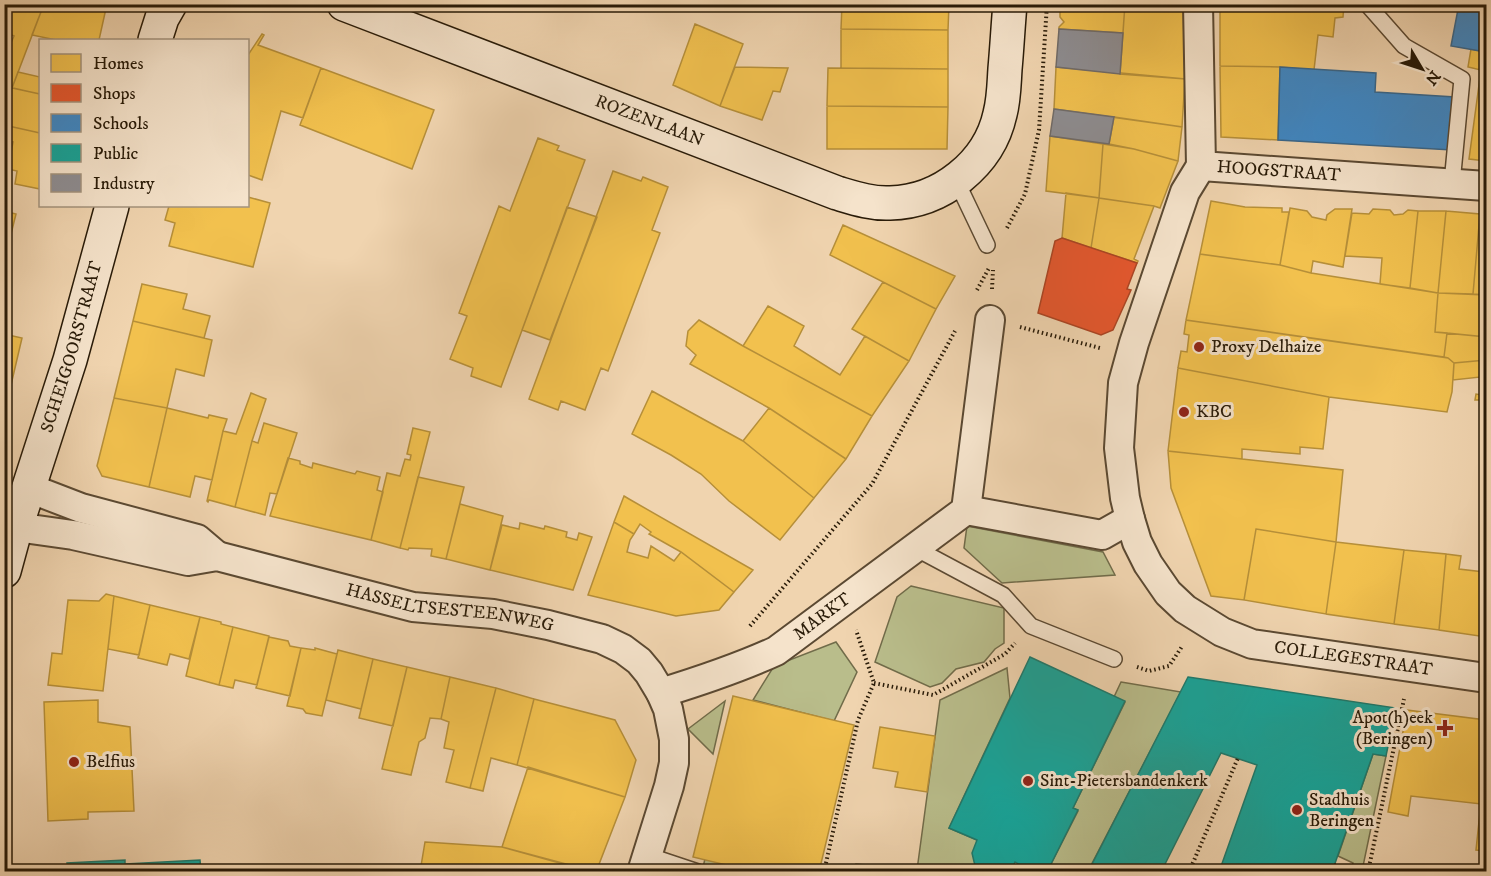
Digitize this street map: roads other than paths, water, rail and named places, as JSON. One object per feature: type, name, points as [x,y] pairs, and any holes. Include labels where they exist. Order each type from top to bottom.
[{"type":"street","points":[[155,39],[162,18],[170,4]]},
{"type":"street","name":"ROZENLAAN","points":[[344,4],[837,193],[873,203],[917,200],[930,195],[968,171],[986,150],[997,127],[1003,96],[1010,4]]},
{"type":"street","points":[[1198,4],[1201,166]]},
{"type":"street","name":"HOOGSTRAAT","points":[[1130,519],[1119,448],[1123,383],[1155,278],[1185,192],[1201,166],[1486,186]]},
{"type":"street","name":"SCHEIGOORSTRAAT","points":[[4,571],[16,485],[70,360],[112,207]]},
{"type":"street","points":[[990,320],[966,510],[1102,535],[1130,519]]},
{"type":"street","name":"HASSELTSESTEENWEG","points":[[16,485],[81,508],[197,539],[217,556]]},
{"type":"street","name":"MARKT","points":[[661,693],[723,673],[776,651],[966,510]]},
{"type":"street","name":"COLLEGESTRAAT","points":[[1130,519],[1137,542],[1148,564],[1168,593],[1185,609],[1222,632],[1252,644],[1486,678]]},
{"type":"street","name":"HASSELTSESTEENWEG","points":[[10,525],[73,535],[188,561],[217,556],[413,607],[494,614],[548,625],[602,639],[623,649],[650,673],[668,710],[674,738],[674,762],[669,786],[644,863]]},
{"type":"lane","points":[[1367,4],[1404,46],[1462,79],[1452,183]]},
{"type":"lane","points":[[956,180],[987,245]]},
{"type":"lane","points":[[915,548],[1003,595],[1031,626],[1114,659]]},
{"type":"lane","points":[[644,863],[698,872]]},
{"type":"place","name":"Proxy Delhaize","points":[[1199,347]]},
{"type":"place","name":"KBC","points":[[1184,412]]},
{"type":"place","name":"Apot(h)eek (Beringen)","points":[[1445,728]]},
{"type":"place","name":"Belfius","points":[[74,762]]},
{"type":"place","name":"Sint-Pietersbandenkerk","points":[[1028,781]]},
{"type":"place","name":"Stadhuis Beringen","points":[[1297,810]]}]
